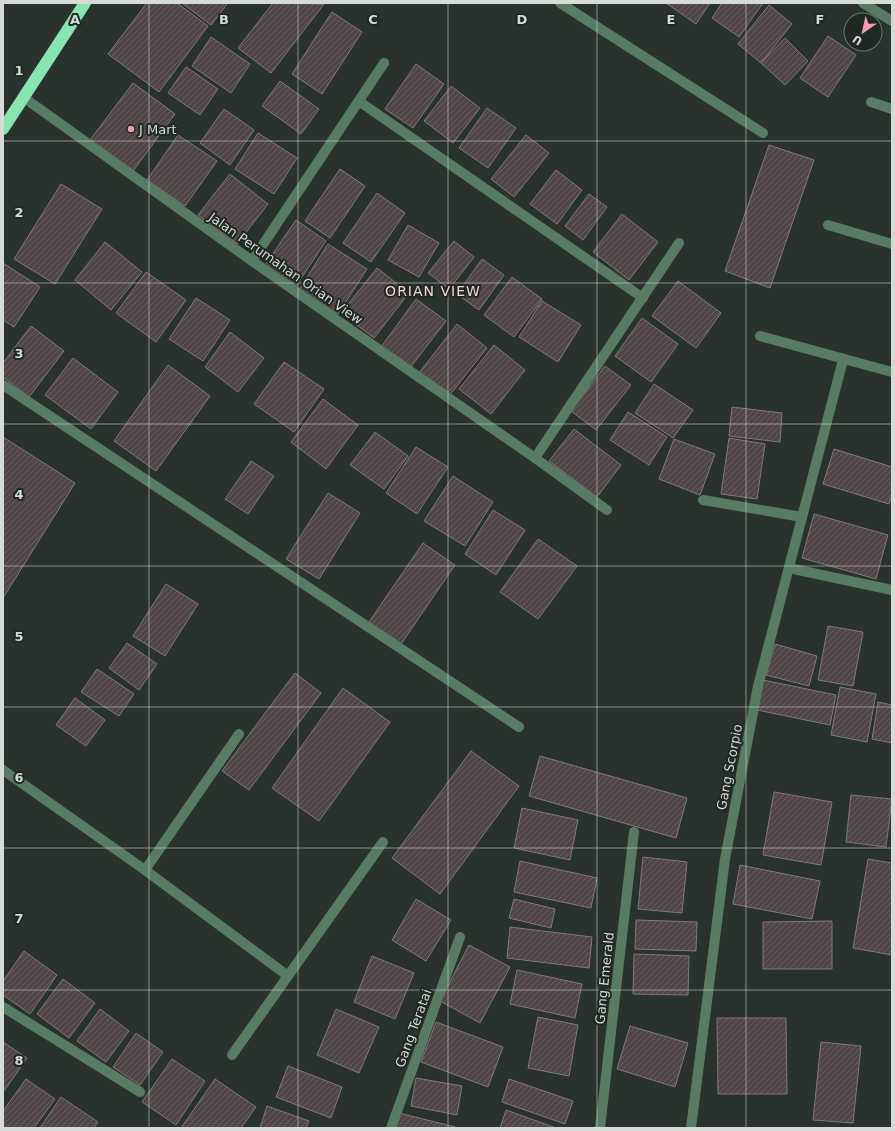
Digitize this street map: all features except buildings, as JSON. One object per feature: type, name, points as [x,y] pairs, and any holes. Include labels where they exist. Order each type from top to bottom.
[{"type":"highway","points":[[3,129],[85,3]]},
{"type":"street","points":[[560,3],[763,133]]},
{"type":"street","points":[[862,3],[892,21]]},
{"type":"street","points":[[252,261],[360,102],[384,63]]},
{"type":"street","name":"Jalan Perumahan Orian View","points":[[23,97],[252,261],[535,458],[606,510]]},
{"type":"street","points":[[360,102],[643,298]]},
{"type":"street","points":[[871,102],[892,109]]},
{"type":"street","points":[[828,225],[892,244]]},
{"type":"street","points":[[535,458],[679,243]]},
{"type":"street","points":[[760,336],[843,360],[892,372]]},
{"type":"street","name":"Gang Scorpio","points":[[691,1128],[725,859],[758,686],[843,360]]},
{"type":"street","points":[[3,385],[519,727]]},
{"type":"street","points":[[703,500],[802,517]]},
{"type":"street","points":[[789,568],[892,590]]},
{"type":"street","points":[[145,870],[240,734]]},
{"type":"street","points":[[3,770],[145,870],[288,976]]},
{"type":"street","name":"Gang Emerald","points":[[600,1128],[634,832]]},
{"type":"street","points":[[232,1055],[383,842]]},
{"type":"street","name":"Gang Teratai","points":[[391,1128],[460,937]]},
{"type":"street","points":[[3,1007],[140,1092]]},
{"type":"place","name":"J Mart","points":[[131,129]]},
{"type":"district","name":"ORIAN VIEW","points":[[433,291]]}]
